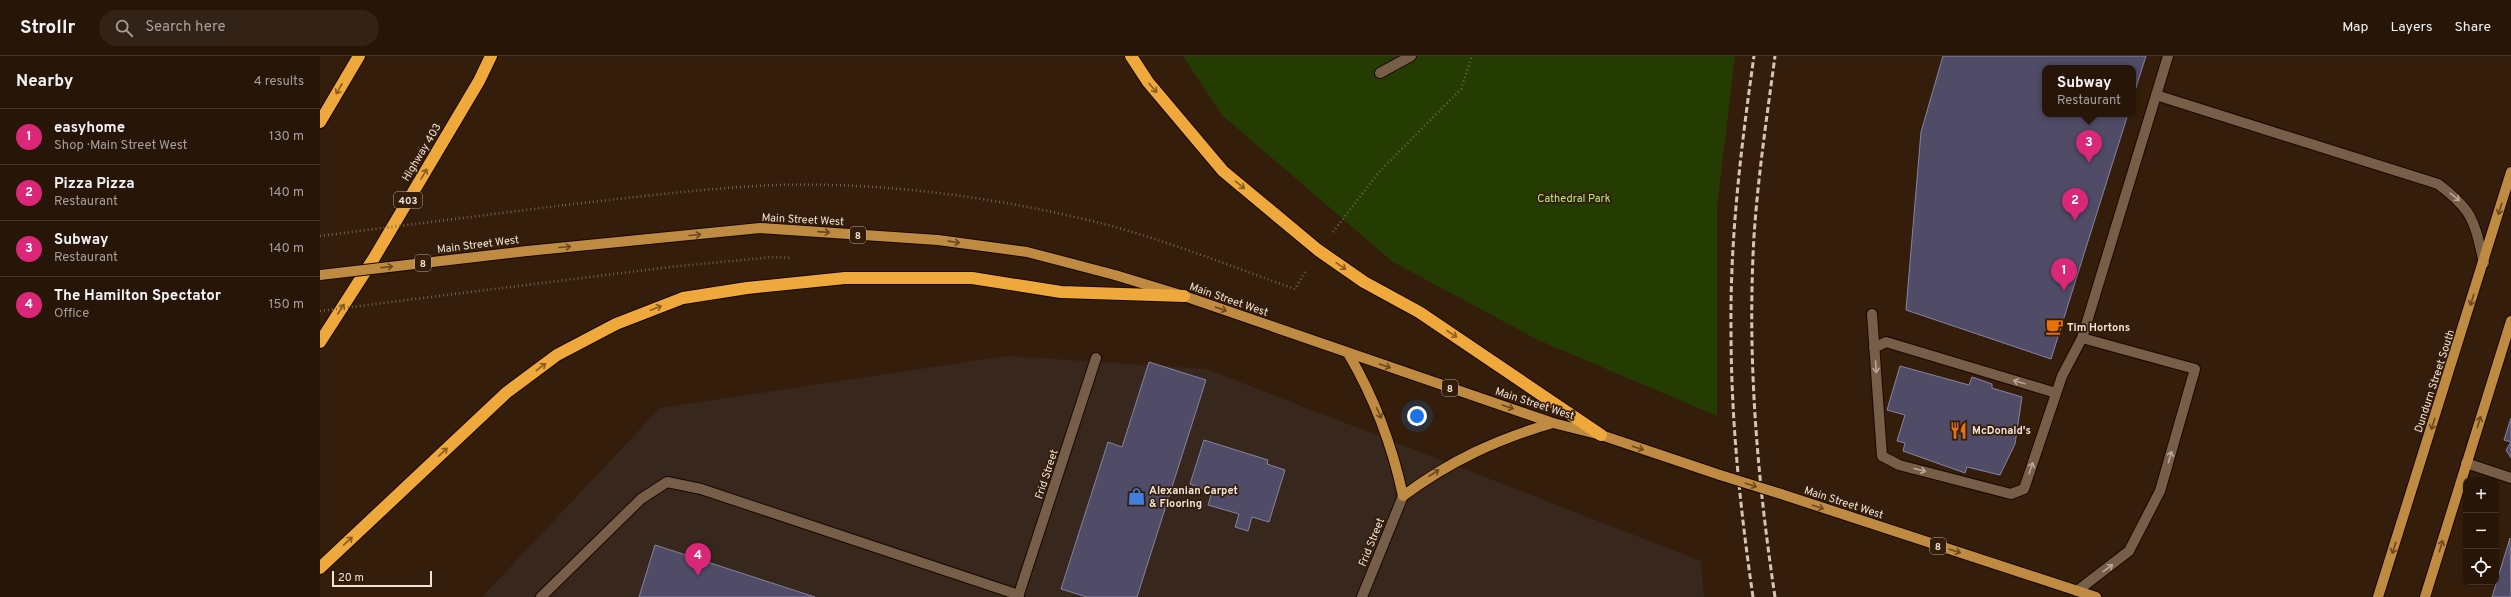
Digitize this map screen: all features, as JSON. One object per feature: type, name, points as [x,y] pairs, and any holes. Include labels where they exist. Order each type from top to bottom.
[{"type":"highway","points":[[320,122],[359,56]]},
{"type":"highway","name":"Highway 403","points":[[320,342],[374,258],[479,81],[491,56]]},
{"type":"highway","points":[[1131,56],[1148,82],[1223,171],[1318,250],[1364,282],[1418,312],[1601,435]]},
{"type":"highway","points":[[320,568],[506,393],[557,355],[603,331],[684,298],[747,288],[845,278],[972,278],[1061,292],[1184,296]]},
{"type":"main road","name":"Dundurn Street South","points":[[2378,597],[2484,263],[2511,172]]},
{"type":"main road","name":"Main Street West","points":[[320,275],[527,251],[760,228],[938,240],[1026,252],[1115,275],[1184,296],[1553,422],[1601,435],[2096,597]]},
{"type":"main road","points":[[2425,597],[2511,321]]},
{"type":"main road","points":[[1348,353],[1368,386],[1384,423],[1396,459],[1403,496],[1437,471],[1511,435],[1553,422]]},
{"type":"street","points":[[1380,73],[1410,56]]},
{"type":"street","points":[[1872,314],[1882,456],[1899,465],[2011,494],[2024,489],[2062,376],[2082,338],[2168,56]]},
{"type":"street","points":[[2156,95],[2438,184],[2460,201],[2474,222],[2484,263]]},
{"type":"street","points":[[2077,591],[2129,551],[2160,491],[2195,370],[2082,338]]},
{"type":"street","points":[[1874,348],[1886,342],[2056,393]]},
{"type":"street","name":"Frid Street","points":[[1019,596],[1096,358]]},
{"type":"street","points":[[2466,464],[2511,478]]},
{"type":"street","points":[[541,597],[641,499],[667,482],[701,489],[1019,596]]},
{"type":"street","name":"Frid Street","points":[[1362,597],[1403,496]]},
{"type":"path","points":[[320,236],[565,205],[707,189],[779,185],[861,187],[944,194],[1040,210],[1100,224],[1147,237],[1295,289],[1318,250],[1379,172],[1461,89],[1472,56]]},
{"type":"path","points":[[320,312],[670,267],[773,257],[795,258]]},
{"type":"shaded area","points":[[1007,356],[1206,369],[1701,561],[1704,597],[482,597],[660,408]]},
{"type":"green space","name":"Cathedral Park","points":[[1183,56],[1735,56],[1717,207],[1717,416],[1538,340],[1393,262],[1222,115]]},
{"type":"building","points":[[1943,56],[2146,56],[2136,88],[2136,65],[2042,65],[2042,117],[2127,117],[2051,359],[1906,310],[1921,132]]},
{"type":"building","points":[[1149,362],[1206,380],[1137,597],[1087,597],[1061,589],[1108,442],[1122,447]]},
{"type":"building","name":"McDonald's","points":[[1900,366],[1969,385],[1972,377],[1992,384],[1992,388],[2022,397],[2015,444],[2000,475],[1967,467],[1965,473],[1903,451],[1905,443],[1897,441],[1905,415],[1887,410]]},
{"type":"building","points":[[2511,418],[2511,442],[2504,440]]},
{"type":"building","points":[[1204,440],[1268,460],[1267,464],[1285,470],[1269,522],[1252,517],[1248,531],[1235,527],[1239,514],[1208,505],[1212,492],[1190,484]]},
{"type":"building","points":[[2511,442],[2511,458],[2506,450]]},
{"type":"building","points":[[2510,538],[2511,597],[2492,597],[2496,585],[2499,585],[2499,574]]},
{"type":"building","points":[[655,545],[815,597],[639,597]]},
{"type":"railway","points":[[1753,597],[1737,464],[1731,363],[1731,296],[1737,193],[1754,56]]},
{"type":"railway","points":[[1775,56],[1763,146],[1754,236],[1752,327],[1755,417],[1763,507],[1775,597]]},
{"type":"place","name":"Subway","points":[[2089,163]]},
{"type":"place","name":"Pizza Pizza","points":[[2075,221]]},
{"type":"place","name":"easyhome","points":[[2064,291]]},
{"type":"place","name":"Tim Hortons","points":[[2054,327]]},
{"type":"place","name":"McDonald's","points":[[1959,430]]},
{"type":"place","name":"Alexanian Carpet & Flooring","points":[[1136,496]]},
{"type":"place","name":"The Hamilton Spectator","points":[[698,576]]}]
